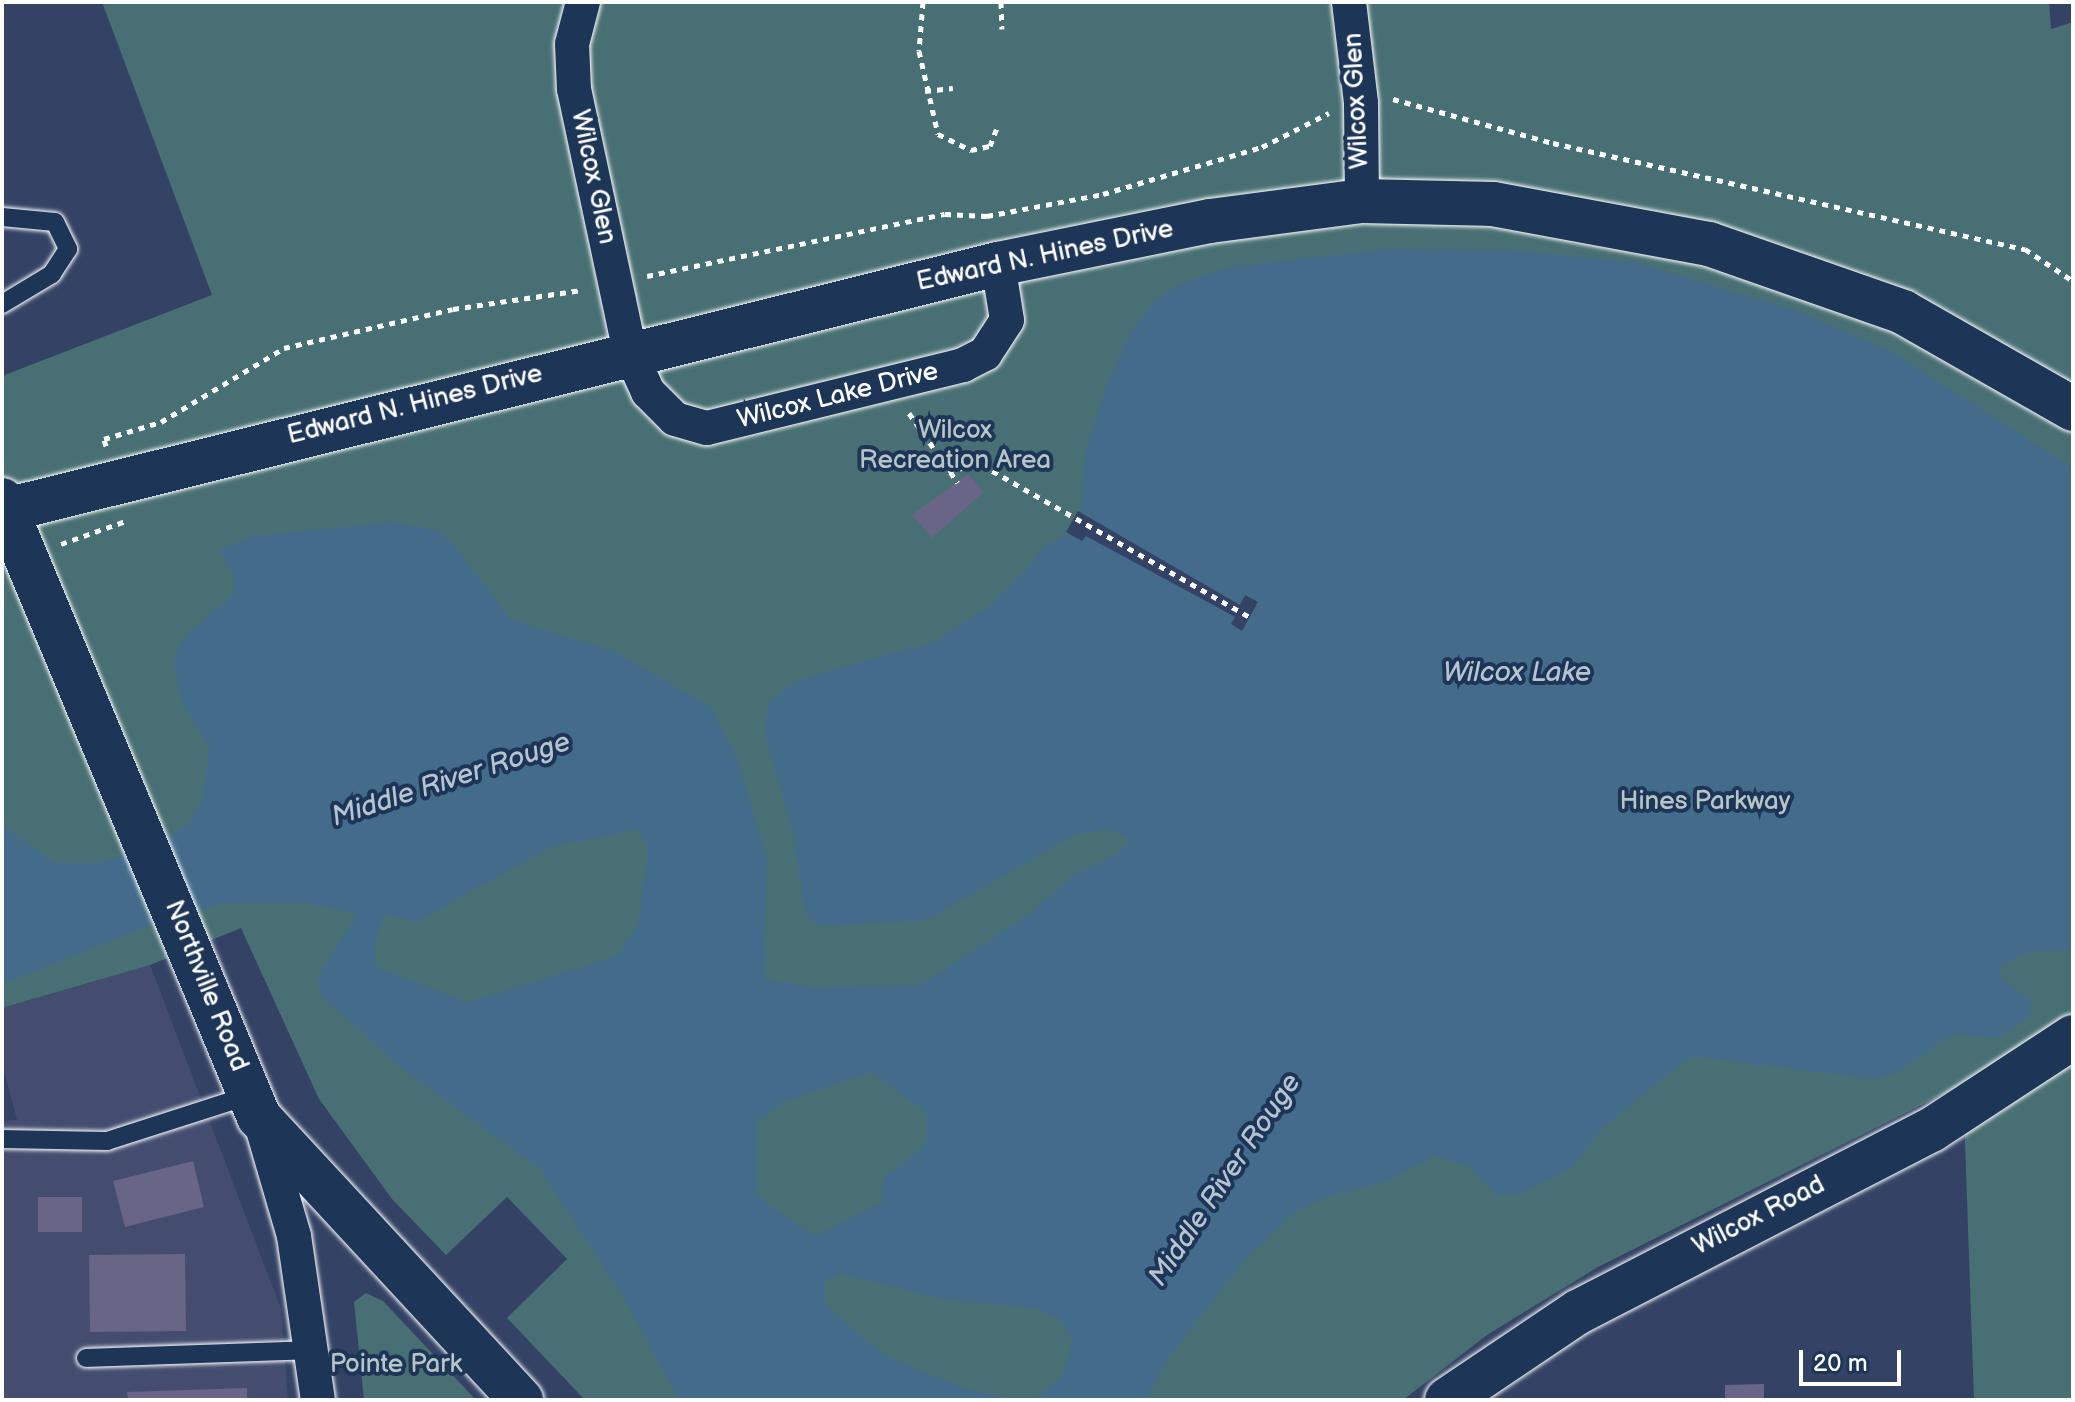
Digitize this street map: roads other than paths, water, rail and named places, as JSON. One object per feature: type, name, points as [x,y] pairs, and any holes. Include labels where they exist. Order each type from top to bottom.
[{"type":"street","name":"Wilcox Glen","points":[[583,2],[572,44],[574,89],[630,352]]},
{"type":"street","name":"Wilcox Glen","points":[[1349,2],[1360,87],[1362,201]]},
{"type":"street","name":"Edward N. Hines Drive","points":[[3,507],[998,264],[1210,221],[1362,201],[1493,204],[1709,244],[1903,312],[2073,409]]},
{"type":"street","name":"Wilcox Lake Drive","points":[[630,352],[659,408],[707,428],[896,383],[985,354],[1007,320],[998,264]]},
{"type":"street","name":"Northville Road","points":[[3,507],[200,964],[254,1106],[521,1400]]},
{"type":"street","name":"Wilcox Road","points":[[1447,1400],[1578,1312],[1931,1130],[2073,1037]]},
{"type":"street","points":[[254,1106],[294,1236],[318,1400]]},
{"type":"lane","points":[[2,217],[55,222],[68,249],[52,274],[2,304]]},
{"type":"lane","points":[[2,1139],[107,1141],[254,1106]]},
{"type":"lane","points":[[86,1358],[313,1350]]},
{"type":"water","name":"Wilcox Lake","points":[[1389,249],[1518,251],[1635,262],[1800,312],[1894,353],[2073,468],[2073,949],[2024,953],[2002,966],[1999,976],[2030,1000],[2030,1016],[1998,1038],[1952,1035],[1894,1074],[1873,1079],[1691,1056],[1603,1128],[1571,1168],[1518,1195],[1498,1195],[1468,1166],[1433,1156],[1389,1180],[1326,1197],[1293,1213],[1245,1259],[1167,1360],[1146,1400],[1022,1400],[1041,1395],[1063,1376],[1072,1339],[1061,1321],[1039,1309],[947,1300],[839,1273],[824,1284],[825,1305],[888,1358],[963,1388],[1018,1400],[679,1400],[621,1293],[539,1168],[409,1074],[321,995],[318,977],[357,913],[306,903],[225,904],[174,916],[2,984],[2,825],[54,863],[102,863],[171,836],[190,822],[203,798],[209,747],[180,698],[174,657],[182,640],[234,592],[234,576],[220,550],[253,536],[390,522],[432,529],[450,540],[511,620],[611,650],[711,707],[738,761],[767,858],[764,979],[815,988],[921,985],[1029,914],[1072,876],[1119,853],[1130,839],[1110,829],[1074,835],[925,921],[818,926],[805,913],[794,837],[764,731],[769,702],[800,679],[934,642],[993,603],[1047,545],[1069,534],[1081,513],[1085,453],[1105,390],[1129,335],[1156,299],[1181,283],[1233,266]],"holes":[[[638,829],[648,847],[638,926],[615,957],[467,1002],[376,967],[375,942],[384,914],[416,922],[551,847]],[[870,1072],[927,1112],[926,1145],[884,1177],[881,1202],[815,1236],[757,1196],[757,1121],[784,1102]]]},
{"type":"park label","name":"Wilcox Recreation Area","points":[[955,446]]},
{"type":"park label","name":"Hines Parkway","points":[[1705,802]]},
{"type":"park label","name":"Pointe Park","points":[[396,1365]]},
{"type":"water label","name":"Middle River Rouge","points":[[451,780]]},
{"type":"water label","name":"Middle River Rouge","points":[[1225,1180]]}]
